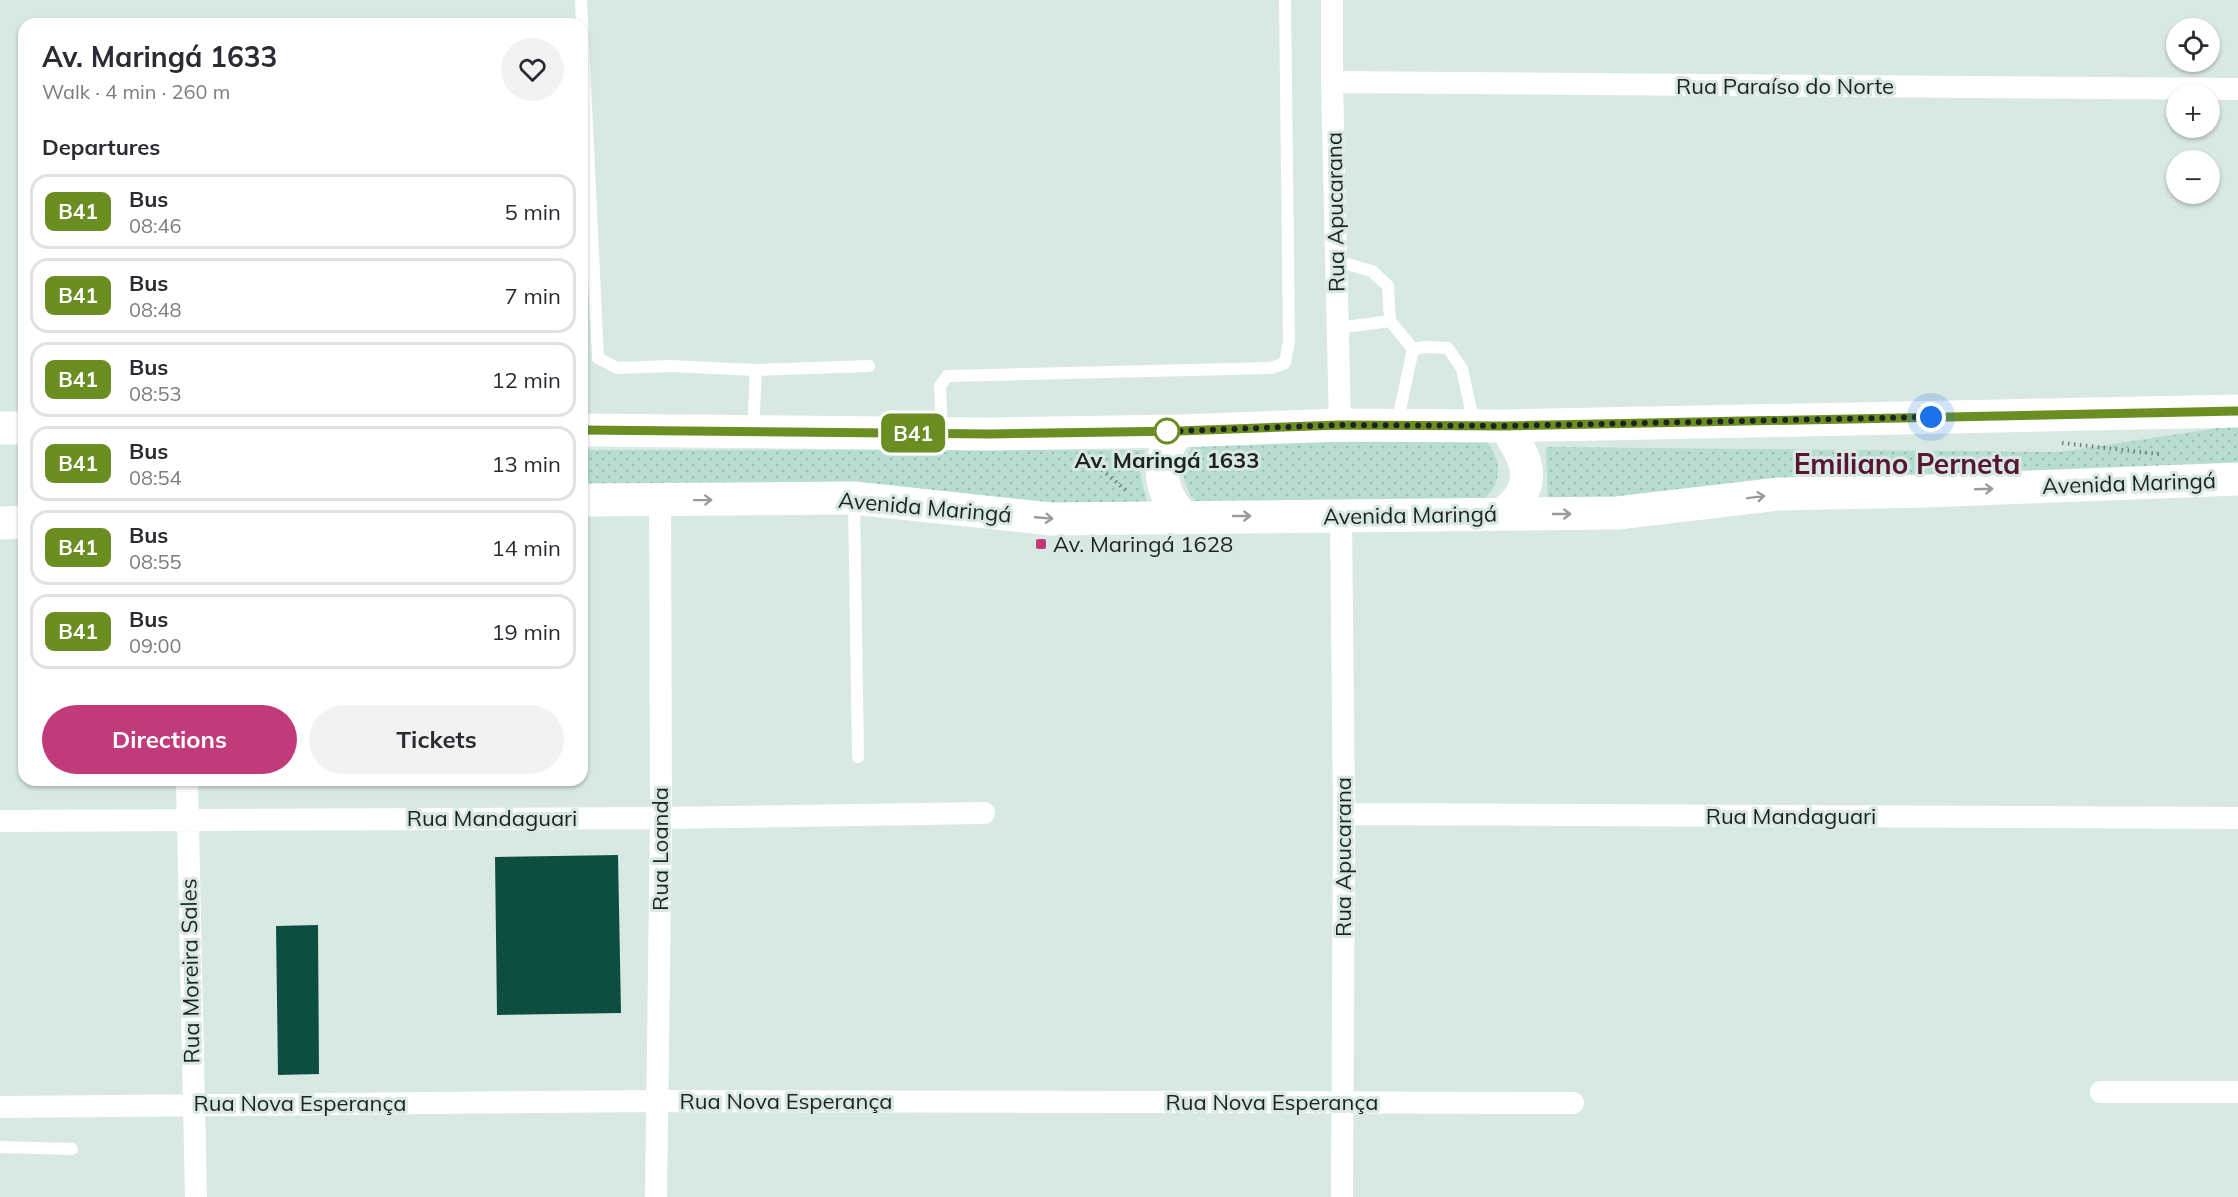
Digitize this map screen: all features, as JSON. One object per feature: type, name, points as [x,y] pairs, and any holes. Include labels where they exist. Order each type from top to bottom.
[{"type":"main road","points":[[588,430],[942,433],[1179,431],[1340,425],[1490,426],[2238,411]]},
{"type":"main road","points":[[1490,426],[1522,451],[1527,470],[1525,489],[1517,503],[1503,514]]},
{"type":"main road","points":[[0,428],[18,428]]},
{"type":"main road","points":[[1179,431],[1167,449],[1162,482],[1170,501],[1184,517]]},
{"type":"main road","name":"Avenida Maringá","points":[[588,500],[854,498],[1051,519],[1617,513],[1780,494],[2238,479]]},
{"type":"main road","points":[[0,523],[18,522]]},
{"type":"street","name":"Rua Apucarana","points":[[1332,0],[1340,425]]},
{"type":"street","name":"Rua Paraíso do Norte","points":[[1332,82],[2238,89]]},
{"type":"street","name":"Rua Loanda","points":[[656,1197],[661,818],[660,500]]},
{"type":"street","name":"Rua Apucarana","points":[[1341,516],[1344,814],[1342,1197]]},
{"type":"street","name":"Rua Moreira Sales","points":[[187,786],[196,1197]]},
{"type":"street","name":"Rua Mandaguari","points":[[0,821],[661,818],[984,813]]},
{"type":"street","name":"Rua Mandaguari","points":[[1344,814],[2238,818]]},
{"type":"street","points":[[2101,1092],[2238,1092]]},
{"type":"street","name":"Rua Nova Esperança","points":[[0,1107],[658,1101],[1572,1103]]},
{"type":"lane","points":[[581,0],[582,18]]},
{"type":"lane","points":[[942,433],[940,386],[947,376],[1271,368],[1285,363],[1289,341],[1285,0]]},
{"type":"lane","points":[[588,147],[598,358],[617,368],[670,366],[756,370],[869,366]]},
{"type":"lane","points":[[1336,261],[1372,271],[1388,286],[1390,321],[1413,349]]},
{"type":"lane","points":[[1338,328],[1390,321]]},
{"type":"lane","points":[[1413,349],[1448,348],[1462,369],[1490,426]]},
{"type":"lane","points":[[1397,425],[1413,349]]},
{"type":"lane","points":[[753,431],[756,370]]},
{"type":"lane","points":[[854,498],[858,757]]},
{"type":"lane","points":[[0,1147],[72,1149]]},
{"type":"green space","points":[[2238,425],[2238,466],[1548,504],[1546,447],[2060,452]]},
{"type":"green space","points":[[1486,441],[1496,457],[1498,473],[1493,489],[1480,502],[1198,503],[1188,489],[1184,474],[1186,458],[1195,443]]},
{"type":"green space","points":[[588,450],[1145,450],[1141,476],[1148,503],[1050,504],[588,485]]},
{"type":"building","points":[[618,855],[621,1013],[497,1015],[495,857]]},
{"type":"building","points":[[318,925],[319,1074],[278,1075],[276,926]]},
{"type":"bus line","name":"B41","points":[[588,430],[990,434],[1179,431],[1340,425],[1505,426],[2238,411]]},
{"type":"place","name":"Av. Maringá 1633","points":[[1167,431]]},
{"type":"place","name":"Av. Maringá 1628","points":[[1041,544]]},
{"type":"district","name":"Emiliano Perneta","points":[[1907,463]]},
{"type":"route","points":[[1167,431],[1172,439],[1179,431],[1340,425],[1505,426],[1931,417]]}]
